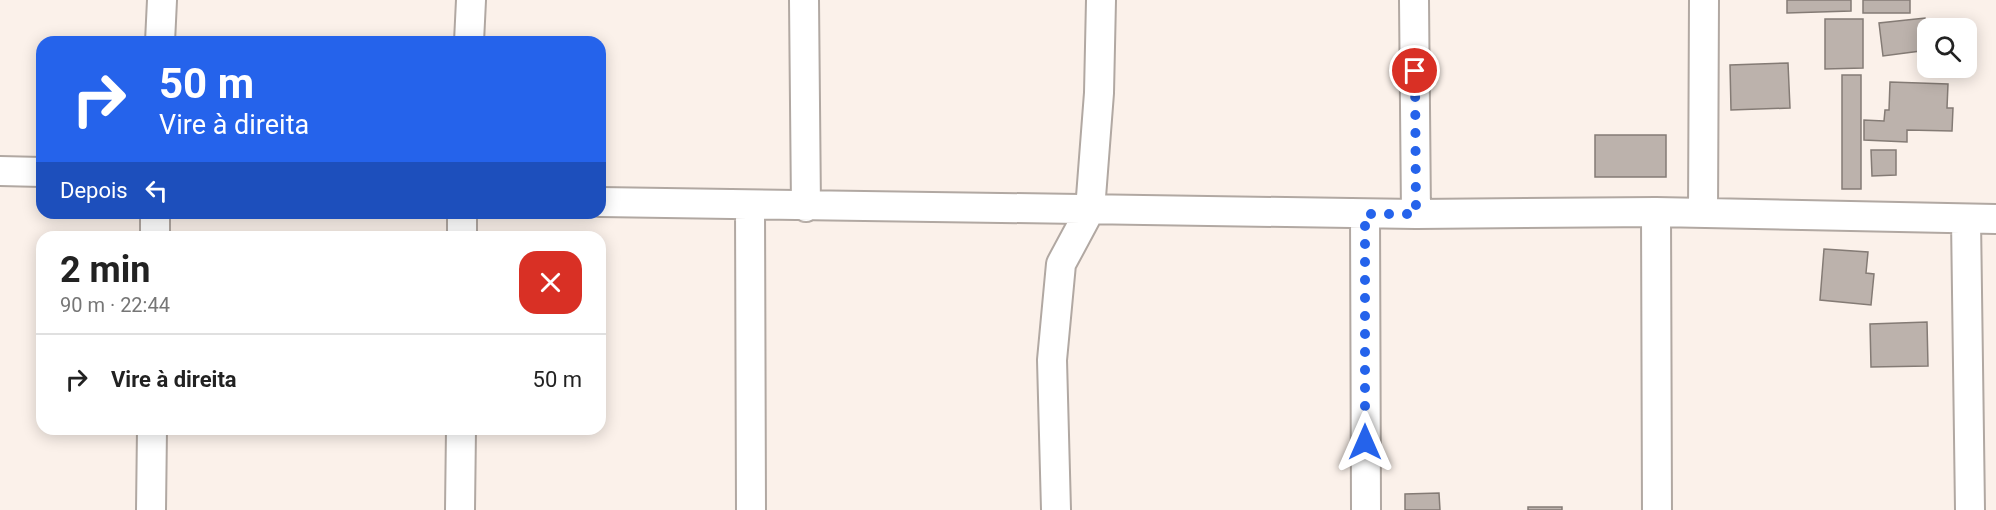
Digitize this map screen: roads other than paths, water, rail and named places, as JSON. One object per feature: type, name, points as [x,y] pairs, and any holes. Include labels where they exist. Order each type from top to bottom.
[{"type":"street","points":[[160,36],[162,0]]},
{"type":"street","points":[[469,36],[471,0]]},
{"type":"street","points":[[804,0],[806,207]]},
{"type":"street","points":[[1056,510],[1052,360],[1061,264],[1090,210],[1100,93],[1101,0]]},
{"type":"street","points":[[1414,0],[1416,214]]},
{"type":"street","points":[[1703,213],[1704,0]]},
{"type":"street","points":[[0,171],[36,172]]},
{"type":"street","points":[[606,202],[1365,214],[1656,212],[1996,219]]},
{"type":"street","points":[[750,206],[751,510]]},
{"type":"street","points":[[1656,212],[1657,510]]},
{"type":"street","points":[[1365,214],[1366,510]]},
{"type":"street","points":[[1966,219],[1970,510]]},
{"type":"street","points":[[151,510],[152,435]]},
{"type":"street","points":[[460,510],[461,435]]}]
